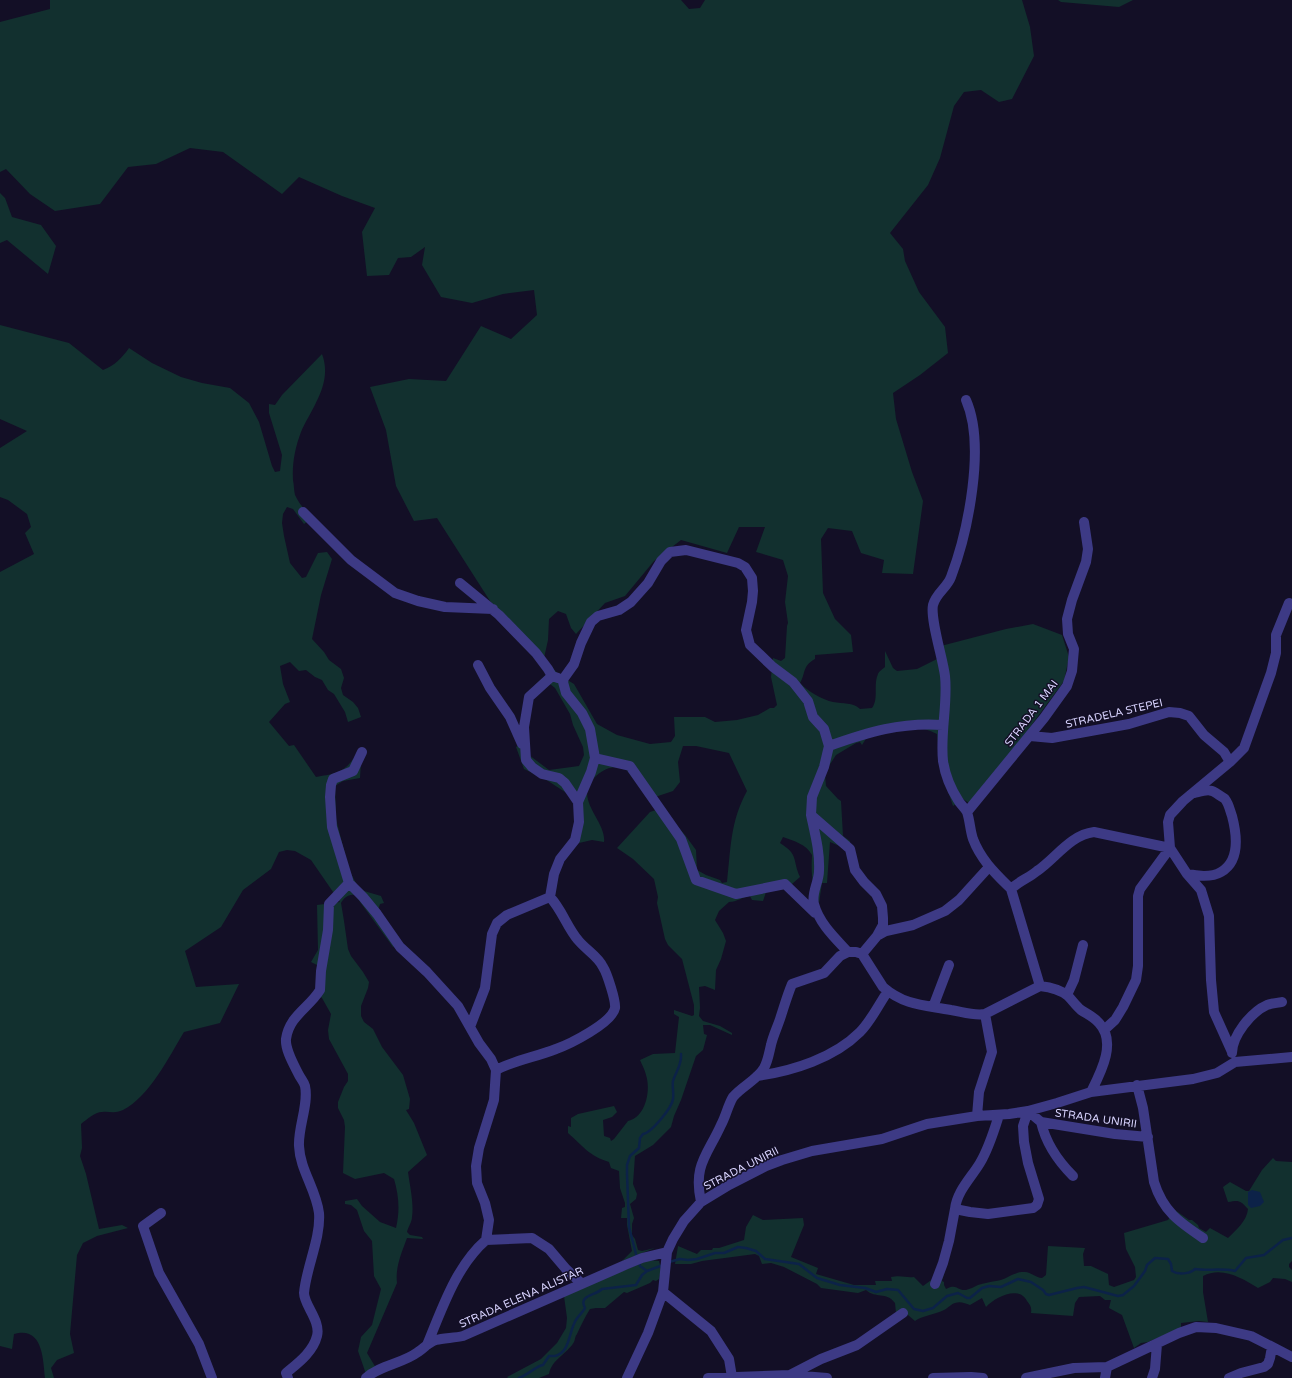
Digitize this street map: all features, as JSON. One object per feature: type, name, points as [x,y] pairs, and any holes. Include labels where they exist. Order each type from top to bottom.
[{"type":"street","points":[[966,400],[970,408],[974,426],[975,464],[971,507],[956,564],[950,580],[937,596],[933,605],[933,616],[942,660],[946,690],[942,737],[943,754],[946,772],[958,800],[966,812],[981,857],[1011,889],[1040,986]]},
{"type":"street","points":[[303,512],[351,560],[395,593],[418,601],[445,607],[493,609]]},
{"type":"street","name":"STRADA 1 MAI","points":[[966,812],[1030,736],[1067,686],[1072,671],[1074,649],[1068,634],[1067,619],[1088,555],[1084,522]]},
{"type":"street","points":[[550,897],[554,874],[560,859],[575,840],[579,822],[578,802],[591,772],[595,758],[590,729],[582,713],[566,693],[563,680],[574,664],[581,643],[591,622],[598,616],[619,610],[631,602],[648,583],[661,561],[670,552],[686,550],[738,563],[745,567],[749,572],[752,578],[753,591],[746,630],[747,639],[750,645],[773,667],[793,682],[808,701],[813,717],[824,729],[829,746],[824,766],[812,796],[811,816],[819,857],[819,872],[813,903],[818,915],[827,929],[848,952]]},
{"type":"street","points":[[460,583],[493,609],[536,653],[552,676],[563,680]]},
{"type":"street","points":[[1235,1062],[1214,1012],[1210,980],[1209,916],[1200,890],[1187,874],[1170,848],[1168,822],[1170,815],[1192,793],[1230,762],[1244,748],[1271,673],[1276,653],[1276,635],[1289,603]]},
{"type":"street","points":[[478,665],[490,688],[510,717],[524,748]]},
{"type":"street","points":[[552,676],[529,698],[524,727],[524,748],[526,760],[532,767],[542,774],[559,778],[566,783],[578,802]]},
{"type":"street","name":"STRADELA STEPEI","points":[[1030,736],[1052,738],[1129,724],[1168,712],[1180,713],[1189,716],[1204,735],[1224,752],[1230,762]]},
{"type":"street","points":[[829,746],[889,727],[925,724],[944,725]]},
{"type":"street","points":[[362,752],[353,771],[333,779],[331,785],[330,797],[332,828],[349,883],[377,914],[400,947],[427,972],[458,1006],[479,1043],[491,1059],[496,1070],[494,1100],[479,1148],[476,1166],[477,1183],[485,1203],[489,1220],[486,1240],[476,1249],[450,1290],[439,1312],[427,1345]]},
{"type":"street","points":[[595,758],[630,766],[681,839],[696,880],[736,894],[785,884],[818,915]]},
{"type":"street","points":[[1187,874],[1198,876],[1220,873],[1229,864],[1235,852],[1237,839],[1233,820],[1225,799],[1211,790],[1192,793]]},
{"type":"street","points":[[811,816],[850,849],[855,870],[876,894],[882,906],[882,925],[877,936],[862,954]]},
{"type":"street","points":[[1011,889],[1017,883],[1037,872],[1072,842],[1088,833],[1094,832],[1170,848]]},
{"type":"street","points":[[1104,1030],[1115,1020],[1124,1007],[1136,980],[1138,966],[1138,896],[1140,890],[1170,848]]},
{"type":"street","points":[[877,936],[886,931],[913,925],[945,911],[959,900],[989,867]]},
{"type":"street","points":[[287,1375],[308,1353],[317,1338],[318,1332],[316,1325],[304,1295],[317,1231],[319,1213],[314,1196],[304,1173],[299,1147],[300,1128],[306,1096],[305,1085],[288,1051],[286,1040],[290,1023],[320,990],[321,971],[328,930],[329,904],[349,883]]},
{"type":"street","points":[[470,1027],[485,988],[492,934],[497,923],[506,915],[550,897]]},
{"type":"street","points":[[496,1070],[520,1059],[558,1049],[606,1021],[613,1012],[615,1006],[613,994],[604,967],[598,959],[586,950],[577,939],[557,904],[550,897]]},
{"type":"street","points":[[1067,995],[1074,980],[1082,945]]},
{"type":"street","points":[[701,1202],[698,1179],[704,1158],[710,1144],[717,1134],[732,1098],[764,1069],[792,984],[824,973],[840,956],[848,952],[862,954],[884,988],[912,1004],[977,1016],[985,1014],[1040,986],[1067,995],[1081,1010],[1099,1022],[1104,1030],[1107,1044],[1106,1055],[1091,1092]]},
{"type":"street","points":[[933,1008],[949,965]]},
{"type":"street","points":[[757,1076],[785,1072],[823,1057],[845,1045],[861,1031],[888,991]]},
{"type":"street","points":[[1232,1052],[1233,1044],[1246,1022],[1257,1011],[1267,1005],[1282,1002]]},
{"type":"street","points":[[977,1116],[979,1092],[992,1052],[985,1014]]},
{"type":"street","name":"STRADA UNIRII","points":[[627,1378],[648,1333],[662,1292],[667,1252],[684,1221],[701,1202],[716,1192],[759,1170],[788,1158],[812,1151],[882,1139],[927,1124],[977,1116],[1000,1115],[1028,1111],[1091,1092],[1193,1079],[1217,1073],[1235,1062],[1292,1058]]},
{"type":"street","name":"STRADA UNIRII","points":[[1137,1085],[1148,1136],[1154,1182],[1158,1194],[1167,1209],[1179,1221],[1203,1238]]},
{"type":"street","points":[[954,1209],[988,1214],[1033,1208],[1038,1205],[1039,1199],[1028,1163],[1024,1142],[1023,1126],[1028,1111]]},
{"type":"street","name":"STRADA UNIRII","points":[[1028,1111],[1041,1122],[1115,1134],[1148,1136]]},
{"type":"street","points":[[935,1284],[949,1241],[956,1201],[961,1191],[980,1164],[1000,1115]]},
{"type":"street","name":"STRADA UNIRII","points":[[1041,1122],[1044,1134],[1054,1154],[1073,1176]]},
{"type":"street","points":[[161,1213],[143,1226],[159,1273],[199,1344],[212,1378]]},
{"type":"street","points":[[486,1240],[532,1238],[549,1249],[566,1269],[581,1283]]},
{"type":"street","name":"STRADA ELENA ALISTAR","points":[[366,1378],[372,1373],[411,1357],[435,1340],[457,1337],[475,1331],[581,1283],[638,1260],[667,1252]]},
{"type":"street","points":[[662,1292],[711,1331],[729,1358],[729,1378]]},
{"type":"street","points":[[790,1375],[821,1359],[857,1345],[903,1313]]},
{"type":"street","points":[[1026,1378],[1074,1368],[1107,1367],[1179,1333],[1196,1328],[1231,1330],[1251,1336],[1292,1357]]},
{"type":"street","points":[[1152,1378],[1155,1369],[1157,1344]]},
{"type":"street","points":[[1229,1378],[1264,1367],[1268,1364],[1272,1348]]},
{"type":"street","points":[[1105,1378],[1107,1367]]},
{"type":"street","points":[[708,1378],[790,1375],[827,1378]]},
{"type":"street","points":[[933,1378],[984,1378]]},
{"type":"green space","points":[[50,0],[681,0],[689,9],[700,8],[705,0],[1022,0],[1030,27],[1034,56],[1012,99],[999,102],[981,90],[964,92],[954,106],[940,158],[928,185],[890,233],[903,249],[905,261],[919,292],[945,327],[948,353],[920,375],[893,393],[896,419],[912,472],[923,501],[913,574],[882,573],[884,560],[861,553],[852,531],[828,528],[821,539],[823,593],[835,619],[851,635],[853,652],[815,655],[815,659],[806,667],[800,683],[811,692],[829,701],[851,704],[860,709],[872,708],[875,700],[878,674],[885,667],[885,651],[893,668],[897,671],[917,669],[939,658],[937,647],[1006,629],[1033,624],[1062,635],[1069,657],[1064,681],[1019,742],[969,803],[963,799],[953,806],[941,770],[937,734],[929,730],[911,728],[893,730],[867,737],[862,745],[860,742],[856,743],[836,755],[825,775],[826,786],[841,801],[843,836],[850,841],[850,845],[844,848],[830,842],[827,883],[822,883],[819,903],[812,879],[812,855],[803,846],[783,837],[780,843],[793,854],[800,877],[785,890],[782,888],[766,892],[763,901],[752,900],[750,896],[729,902],[719,911],[715,920],[726,941],[716,970],[715,990],[705,986],[699,987],[699,1016],[703,1021],[720,1026],[732,1033],[732,1035],[710,1025],[703,1025],[704,1034],[707,1035],[703,1050],[696,1056],[671,1127],[653,1145],[635,1156],[633,1184],[637,1194],[636,1199],[630,1204],[634,1218],[632,1224],[632,1235],[635,1239],[638,1250],[642,1251],[655,1248],[622,1261],[632,1251],[627,1218],[621,1218],[622,1208],[625,1207],[625,1203],[620,1188],[619,1171],[611,1168],[609,1162],[591,1154],[568,1133],[568,1126],[571,1127],[571,1118],[578,1114],[614,1106],[617,1112],[612,1117],[603,1120],[604,1136],[610,1138],[611,1141],[614,1139],[628,1121],[639,1114],[646,1102],[648,1088],[647,1081],[645,1071],[640,1060],[653,1054],[675,1053],[679,1017],[674,1014],[674,1010],[692,1016],[694,1015],[694,1005],[682,959],[668,945],[665,939],[657,903],[658,897],[654,879],[633,859],[617,848],[650,812],[662,808],[696,850],[697,870],[720,880],[722,883],[727,882],[734,824],[741,802],[747,791],[729,753],[696,746],[683,746],[678,762],[680,782],[673,791],[655,797],[647,796],[625,768],[610,768],[596,776],[589,784],[587,793],[588,801],[603,834],[604,842],[592,840],[579,843],[574,831],[576,808],[568,794],[545,779],[524,769],[516,747],[527,741],[529,755],[549,770],[579,766],[584,755],[583,747],[573,725],[570,714],[555,688],[550,684],[539,690],[535,685],[548,673],[544,658],[559,675],[574,684],[597,724],[617,735],[650,744],[671,742],[675,736],[674,717],[705,717],[715,722],[737,720],[758,715],[770,708],[774,708],[777,705],[771,677],[773,658],[781,661],[785,658],[788,623],[785,602],[788,576],[783,560],[756,552],[765,527],[739,527],[727,553],[681,540],[654,561],[625,596],[605,603],[576,634],[571,628],[566,614],[558,611],[549,619],[548,640],[544,657],[490,601],[437,518],[414,521],[396,486],[386,430],[370,387],[409,379],[446,381],[481,326],[511,339],[537,315],[534,290],[503,294],[472,303],[441,297],[422,265],[425,247],[411,257],[398,258],[389,275],[367,276],[362,232],[375,208],[342,196],[299,177],[282,194],[223,152],[190,148],[156,164],[128,167],[100,204],[55,211],[30,194],[6,169],[0,172],[0,22],[50,9]]},
{"type":"green space","points":[[1058,0],[1133,0],[1119,7],[1061,2]]},
{"type":"green space","points":[[0,193],[5,198],[12,217],[41,225],[56,246],[48,274],[7,240],[0,243]]},
{"type":"green space","points":[[0,325],[69,343],[103,370],[118,361],[129,348],[152,363],[181,377],[202,383],[230,388],[249,403],[259,422],[275,472],[280,471],[282,455],[269,413],[269,404],[275,405],[282,395],[322,354],[325,365],[323,385],[301,432],[293,468],[295,495],[312,518],[304,524],[293,509],[287,507],[283,514],[282,523],[290,563],[302,578],[306,577],[318,553],[327,552],[332,559],[321,595],[312,639],[329,660],[341,669],[344,678],[341,688],[343,695],[353,702],[358,708],[361,717],[348,722],[345,712],[334,694],[328,690],[322,680],[306,670],[299,671],[290,662],[280,666],[283,684],[290,702],[285,704],[269,722],[289,746],[294,745],[316,777],[337,772],[345,768],[353,759],[361,762],[360,778],[343,781],[335,786],[336,819],[349,870],[357,885],[364,891],[381,896],[384,903],[380,904],[378,910],[401,943],[393,947],[355,895],[350,895],[341,903],[348,949],[351,956],[369,982],[361,1006],[361,1016],[364,1022],[373,1029],[382,1047],[403,1075],[410,1099],[409,1109],[406,1110],[414,1123],[427,1155],[408,1172],[412,1195],[412,1212],[411,1221],[407,1232],[410,1235],[422,1237],[423,1239],[407,1238],[398,1265],[397,1283],[367,1353],[376,1368],[366,1374],[358,1351],[361,1337],[372,1325],[381,1289],[374,1276],[372,1241],[364,1231],[357,1210],[351,1205],[345,1204],[345,1201],[357,1199],[362,1206],[380,1222],[396,1228],[398,1210],[397,1191],[394,1179],[384,1173],[355,1179],[343,1173],[345,1127],[344,1120],[338,1108],[338,1102],[348,1081],[348,1074],[329,1039],[328,1030],[331,1014],[322,998],[316,992],[317,965],[311,962],[318,950],[317,905],[340,902],[311,860],[295,851],[287,850],[279,852],[271,869],[243,890],[221,927],[185,951],[196,987],[239,984],[220,1023],[184,1032],[158,1076],[141,1096],[123,1110],[96,1113],[81,1124],[82,1148],[80,1156],[86,1174],[99,1229],[122,1225],[128,1228],[97,1236],[83,1243],[77,1255],[70,1334],[74,1353],[57,1360],[51,1368],[54,1378],[45,1378],[40,1346],[36,1339],[31,1335],[24,1333],[14,1334],[12,1349],[0,1346],[0,572],[34,554],[25,533],[31,527],[27,514],[8,500],[0,497],[0,448],[27,431],[0,419]]},
{"type":"green space","points":[[1273,1158],[1276,1161],[1292,1162],[1292,1261],[1289,1264],[1289,1267],[1292,1270],[1292,1282],[1285,1279],[1273,1278],[1270,1282],[1258,1288],[1232,1274],[1217,1272],[1210,1273],[1203,1276],[1203,1292],[1208,1322],[1199,1321],[1181,1323],[1181,1328],[1148,1342],[1141,1343],[1134,1348],[1122,1315],[1109,1308],[1111,1300],[1105,1300],[1100,1296],[1079,1297],[1075,1303],[1073,1316],[1031,1313],[1030,1306],[1023,1296],[1013,1293],[1001,1296],[986,1307],[982,1298],[970,1305],[957,1302],[944,1310],[915,1321],[908,1315],[896,1313],[895,1303],[888,1297],[873,1294],[866,1290],[858,1293],[821,1288],[817,1284],[784,1267],[771,1263],[762,1264],[759,1256],[755,1254],[702,1261],[691,1264],[675,1264],[678,1246],[697,1254],[701,1250],[712,1250],[713,1248],[719,1248],[744,1240],[746,1227],[753,1215],[763,1220],[803,1218],[804,1225],[791,1257],[818,1268],[816,1274],[854,1285],[876,1285],[875,1281],[892,1281],[891,1277],[898,1276],[914,1277],[923,1286],[934,1278],[948,1260],[942,1281],[944,1282],[946,1289],[955,1287],[966,1290],[980,1284],[1000,1280],[1021,1272],[1027,1272],[1042,1278],[1046,1275],[1048,1246],[1085,1248],[1083,1254],[1084,1266],[1091,1266],[1108,1274],[1109,1285],[1114,1287],[1134,1280],[1136,1277],[1135,1267],[1126,1249],[1124,1233],[1168,1220],[1175,1210],[1189,1220],[1192,1220],[1198,1225],[1199,1228],[1206,1232],[1210,1228],[1228,1238],[1246,1217],[1248,1209],[1239,1201],[1228,1202],[1223,1187],[1230,1182],[1246,1191],[1249,1191],[1262,1170]]},
{"type":"green space","points":[[648,1260],[659,1261],[661,1269],[659,1279],[656,1281],[653,1280],[650,1283],[627,1293],[624,1292],[605,1308],[590,1309],[574,1342],[568,1350],[556,1360],[549,1374],[539,1378],[507,1377],[541,1359],[557,1343],[566,1328],[567,1318],[564,1296]]},
{"type":"water","points":[[1252,1190],[1260,1192],[1264,1202],[1260,1206],[1251,1208],[1248,1205],[1248,1192]]},
{"type":"waterway","points":[[637,1258],[629,1227],[627,1165],[630,1156],[639,1148],[640,1138],[661,1120],[672,1103],[673,1081],[680,1065],[681,1054]]},
{"type":"waterway","points":[[669,1262],[680,1259],[697,1259],[715,1253],[724,1253],[738,1247],[746,1248],[756,1251],[765,1259],[799,1264],[817,1278],[840,1285],[865,1288],[876,1292],[887,1289],[898,1290],[914,1309],[923,1311],[933,1308],[947,1296],[958,1293],[970,1298],[982,1288],[989,1286],[1001,1287],[1018,1279],[1031,1282],[1049,1295],[1084,1287],[1118,1296],[1123,1295],[1134,1286],[1145,1271],[1147,1265],[1155,1258],[1168,1259],[1171,1264],[1172,1271],[1177,1273],[1187,1273],[1195,1269],[1235,1271],[1246,1258],[1264,1255],[1283,1240],[1292,1238]]},
{"type":"waterway","points":[[639,1262],[640,1266],[647,1271]]},
{"type":"waterway","points":[[519,1378],[543,1365],[549,1356],[555,1356],[563,1351],[568,1343],[575,1322],[585,1308],[583,1304],[585,1298],[602,1289],[636,1285],[642,1275],[647,1271],[663,1265]]}]
